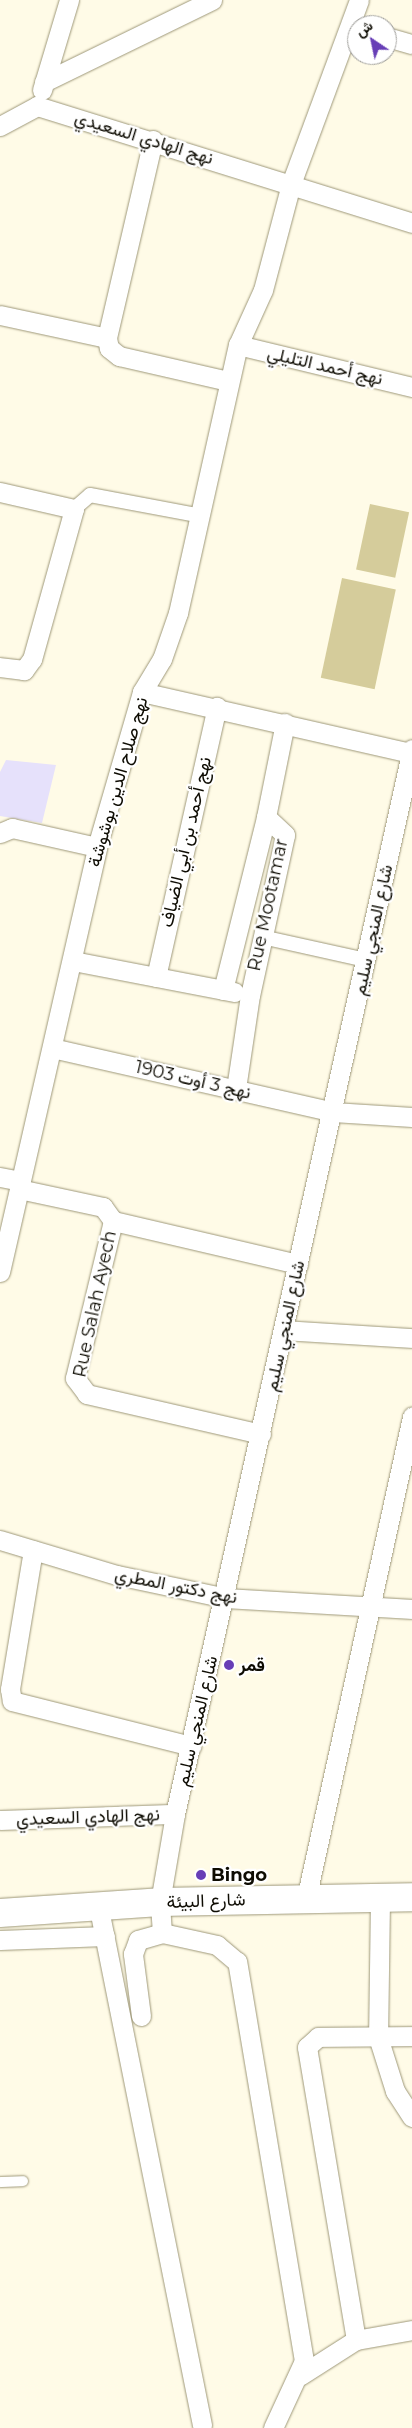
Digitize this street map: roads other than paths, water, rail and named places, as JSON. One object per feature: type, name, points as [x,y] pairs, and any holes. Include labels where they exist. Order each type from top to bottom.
[{"type":"main road","name":"شارع البيئة","points":[[0,1913],[99,1909],[160,1902],[412,1898]]},
{"type":"street","points":[[0,126],[37,106],[69,0]]},
{"type":"street","points":[[44,82],[212,0]]},
{"type":"street","name":"نهج صلاح الدين بوشوشة","points":[[356,15],[359,0]]},
{"type":"street","points":[[397,39],[412,44]]},
{"type":"street","name":"نهج صلاح الدين بوشوشة","points":[[0,1272],[73,962],[97,847],[142,692],[162,658],[178,613],[197,515],[238,345],[263,290],[291,184],[347,44]]},
{"type":"street","name":"نهج الهادي السعيدي","points":[[37,106],[153,140],[412,223]]},
{"type":"street","points":[[153,140],[107,338],[109,348],[120,356],[228,381]]},
{"type":"street","points":[[0,315],[107,338]]},
{"type":"street","name":"نهج أحمد التليلي","points":[[238,345],[412,386]]},
{"type":"street","points":[[0,492],[74,509]]},
{"type":"street","points":[[0,667],[24,670],[32,659],[74,509],[90,495],[197,515]]},
{"type":"street","points":[[142,692],[412,751]]},
{"type":"street","name":"نهج أحمد بن أبي الضياف","points":[[156,977],[217,707]]},
{"type":"street","points":[[266,817],[285,723]]},
{"type":"street","name":"شارع المنجي سليم","points":[[162,1933],[160,1902],[175,1814],[226,1598],[412,751]]},
{"type":"street","name":"Rue Mootamar","points":[[223,990],[266,817],[283,828],[285,836],[250,995],[236,1090]]},
{"type":"street","points":[[0,833],[12,828],[97,847]]},
{"type":"street","points":[[262,937],[366,960]]},
{"type":"street","points":[[73,962],[250,995]]},
{"type":"street","name":"نهج 3 أوت 1903","points":[[52,1048],[333,1112],[412,1117]]},
{"type":"street","points":[[0,1177],[20,1185],[103,1207],[113,1221]]},
{"type":"street","name":"Rue Salah Ayech","points":[[261,1434],[87,1394],[77,1385],[113,1221],[298,1264]]},
{"type":"street","points":[[284,1330],[412,1338]]},
{"type":"street","points":[[306,1899],[412,1417]]},
{"type":"street","name":"نهج دكتور المطري","points":[[0,1540],[117,1575],[226,1598],[412,1609]]},
{"type":"street","points":[[33,1550],[10,1689],[12,1701],[191,1746]]},
{"type":"street","name":"نهج الهادي السعيدي","points":[[0,1820],[175,1814]]},
{"type":"street","points":[[380,1899],[378,2038],[395,2091],[412,2117]]},
{"type":"street","points":[[99,1909],[202,2425]]},
{"type":"street","points":[[141,2016],[136,1944],[144,1936],[162,1933],[217,1945],[237,1962],[303,2347],[301,2375],[274,2428]]},
{"type":"street","points":[[0,1940],[105,1936]]},
{"type":"street","points":[[356,2340],[307,2046],[318,2037],[378,2038],[412,2036]]},
{"type":"street","points":[[301,2375],[356,2340],[412,2330]]},
{"type":"lane","points":[[0,2182],[23,2181]]},
{"type":"place","name":"قمر","points":[[229,1665]]},
{"type":"place","name":"Bingo","points":[[201,1875]]}]
